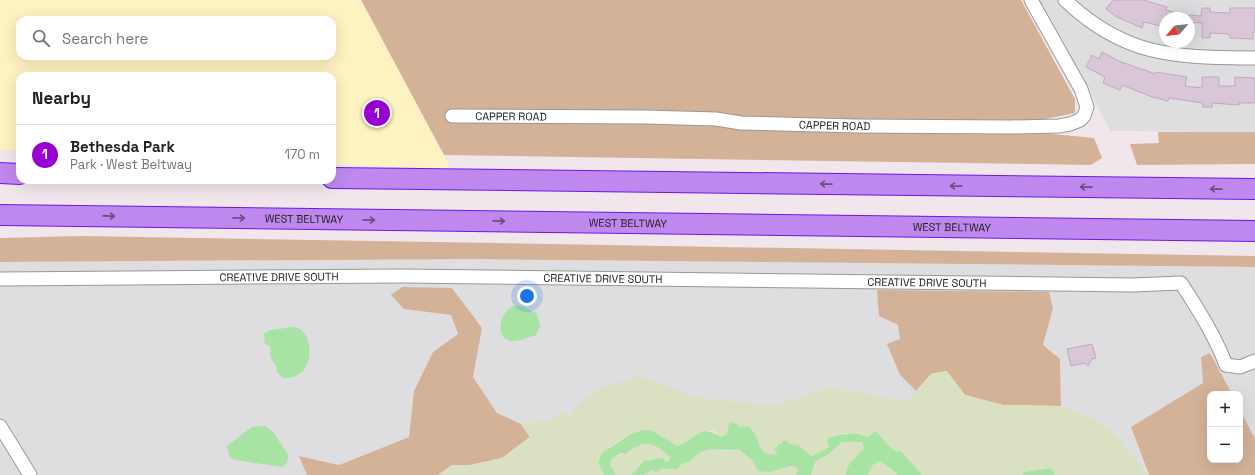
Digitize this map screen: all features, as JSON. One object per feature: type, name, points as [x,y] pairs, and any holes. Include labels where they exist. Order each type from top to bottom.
[{"type":"highway","points":[[0,173],[16,174]]},
{"type":"highway","points":[[336,178],[1255,189]]},
{"type":"highway","name":"WEST BELTWAY","points":[[0,215],[1255,231]]},
{"type":"highway","points":[[0,222],[81,216]]},
{"type":"street","name":"CAPPER ROAD","points":[[452,116],[645,117],[716,119],[741,123],[856,126],[1010,127],[1070,124],[1080,120],[1084,116],[1087,107],[1081,90],[1031,0]]},
{"type":"street","points":[[1065,0],[1083,16],[1123,40],[1144,49],[1180,56],[1255,58]]},
{"type":"street","name":"CREATIVE DRIVE SOUTH","points":[[0,279],[376,276],[1132,285],[1181,283],[1200,312],[1220,349],[1226,365],[1240,367],[1255,361]]},
{"type":"street","points":[[0,426],[30,475]]},
{"type":"shaded area","points":[[0,0],[361,0],[451,169],[336,164],[336,72],[16,72],[16,151],[0,150]]},
{"type":"shaded area","points":[[361,0],[1021,0],[1075,99],[1075,113],[1041,120],[1042,133],[1094,138],[1102,158],[1091,165],[444,155]]},
{"type":"shaded area","points":[[1039,0],[1255,0],[1255,132],[1111,131]]},
{"type":"shaded area","points":[[1158,132],[1255,132],[1255,164],[1137,165],[1130,144],[1159,143]]},
{"type":"shaded area","points":[[81,236],[1255,256],[1255,267],[471,259],[0,262],[0,238]]},
{"type":"shaded area","points":[[471,259],[1255,267],[1255,439],[1243,416],[1243,391],[1230,391],[1210,353],[1201,358],[1203,383],[1131,427],[1147,472],[1119,438],[1099,421],[1061,406],[1060,359],[1043,345],[1053,308],[1049,292],[898,324],[900,340],[887,344],[900,375],[916,391],[907,402],[829,387],[773,406],[695,397],[641,376],[577,406],[569,416],[562,412],[552,419],[521,424],[497,413],[473,377],[482,328],[452,289],[404,309],[451,315],[458,335],[433,352],[414,391],[409,437],[339,465],[300,456],[307,475],[0,475],[0,262]]},
{"type":"shaded area","points":[[402,287],[452,288],[482,328],[473,377],[497,413],[521,424],[530,437],[502,458],[470,465],[452,465],[438,475],[307,475],[299,456],[339,465],[409,437],[414,391],[433,352],[458,334],[451,315],[404,309],[391,295]]},
{"type":"shaded area","points":[[877,290],[1049,292],[1053,308],[1043,345],[1060,359],[1061,406],[1003,405],[965,395],[946,371],[931,374],[916,391],[900,375],[887,344],[900,339],[898,325],[879,316]]},
{"type":"shaded area","points":[[514,306],[523,306],[537,314],[540,326],[536,335],[514,341],[505,339],[502,334],[501,324],[509,308]]},
{"type":"shaded area","points":[[294,327],[301,330],[306,336],[310,354],[308,363],[303,371],[295,376],[283,378],[277,372],[276,365],[272,361],[270,346],[265,344],[264,334],[270,330]]},
{"type":"shaded area","points":[[1210,353],[1230,391],[1207,391],[1207,463],[1243,463],[1243,416],[1255,439],[1255,475],[1149,475],[1131,427],[1203,383],[1201,357]]},
{"type":"shaded area","points":[[947,371],[965,395],[1003,405],[1061,406],[1099,421],[1119,438],[1149,475],[1055,475],[1051,468],[1025,472],[1022,475],[922,475],[900,450],[897,452],[889,446],[876,431],[867,437],[845,433],[840,436],[828,438],[831,447],[811,456],[782,445],[774,450],[778,454],[772,454],[763,451],[753,430],[729,423],[727,434],[721,437],[712,430],[697,434],[687,444],[677,446],[642,430],[636,432],[616,442],[601,457],[598,463],[604,475],[438,475],[452,465],[470,465],[502,458],[530,437],[521,424],[552,419],[562,412],[569,416],[577,406],[601,388],[641,376],[695,397],[773,406],[829,387],[907,402],[931,374]]},
{"type":"shaded area","points":[[733,422],[741,427],[748,426],[753,430],[762,449],[770,454],[778,454],[774,450],[779,444],[782,444],[783,440],[787,441],[789,444],[798,445],[811,456],[830,447],[827,442],[828,438],[852,433],[867,437],[876,431],[889,446],[897,452],[900,450],[922,475],[897,475],[880,461],[873,465],[868,475],[846,475],[846,471],[850,464],[864,448],[862,442],[842,442],[829,454],[815,461],[811,475],[795,475],[798,471],[796,467],[791,466],[770,472],[758,471],[753,461],[739,449],[706,450],[695,456],[690,462],[683,463],[677,469],[662,469],[655,473],[654,469],[643,475],[631,475],[644,461],[663,458],[666,462],[669,461],[670,457],[653,445],[638,445],[626,454],[621,453],[611,460],[610,465],[616,475],[604,475],[598,463],[602,453],[629,435],[642,430],[651,430],[677,446],[690,440],[698,434],[707,431],[721,437],[727,434],[729,423]]},
{"type":"shaded area","points":[[265,426],[273,432],[289,456],[286,464],[282,467],[235,460],[230,457],[227,446],[252,427]]},
{"type":"shaded area","points":[[842,442],[862,442],[864,448],[848,467],[846,475],[811,475],[814,461],[829,454]]},
{"type":"shaded area","points":[[649,443],[661,449],[670,457],[669,461],[639,465],[631,475],[616,475],[610,465],[611,460],[637,445]]},
{"type":"shaded area","points":[[704,449],[728,451],[739,449],[770,472],[791,466],[796,467],[798,471],[795,475],[643,475],[654,469],[655,473],[662,469],[677,469],[683,463],[690,462],[695,454]]},
{"type":"shaded area","points":[[880,461],[897,475],[868,475],[873,465]]},
{"type":"shaded area","points":[[1051,468],[1055,475],[1022,475],[1025,472]]},
{"type":"building","points":[[1113,0],[1144,0],[1167,7],[1166,10],[1174,12],[1159,12],[1159,26],[1144,22],[1142,28],[1117,17],[1106,9]]},
{"type":"building","points":[[1202,8],[1210,8],[1210,12],[1230,13],[1230,8],[1255,8],[1255,32],[1253,32],[1253,39],[1230,38],[1230,35],[1227,34],[1210,33],[1210,38],[1202,38],[1202,23],[1195,22],[1195,16],[1201,16]]},
{"type":"building","points":[[1102,52],[1121,62],[1156,74],[1156,72],[1187,77],[1185,86],[1202,88],[1202,77],[1219,77],[1219,86],[1235,86],[1235,77],[1255,78],[1255,103],[1239,103],[1239,105],[1212,103],[1212,107],[1203,107],[1203,103],[1169,98],[1168,101],[1152,97],[1122,85],[1120,90],[1103,83],[1105,77],[1086,67],[1092,55],[1099,59]]},
{"type":"building","points":[[1092,344],[1096,358],[1092,359],[1088,366],[1085,363],[1071,366],[1067,349]]},
{"type":"place","name":"Bethesda Park","points":[[377,113]]}]
